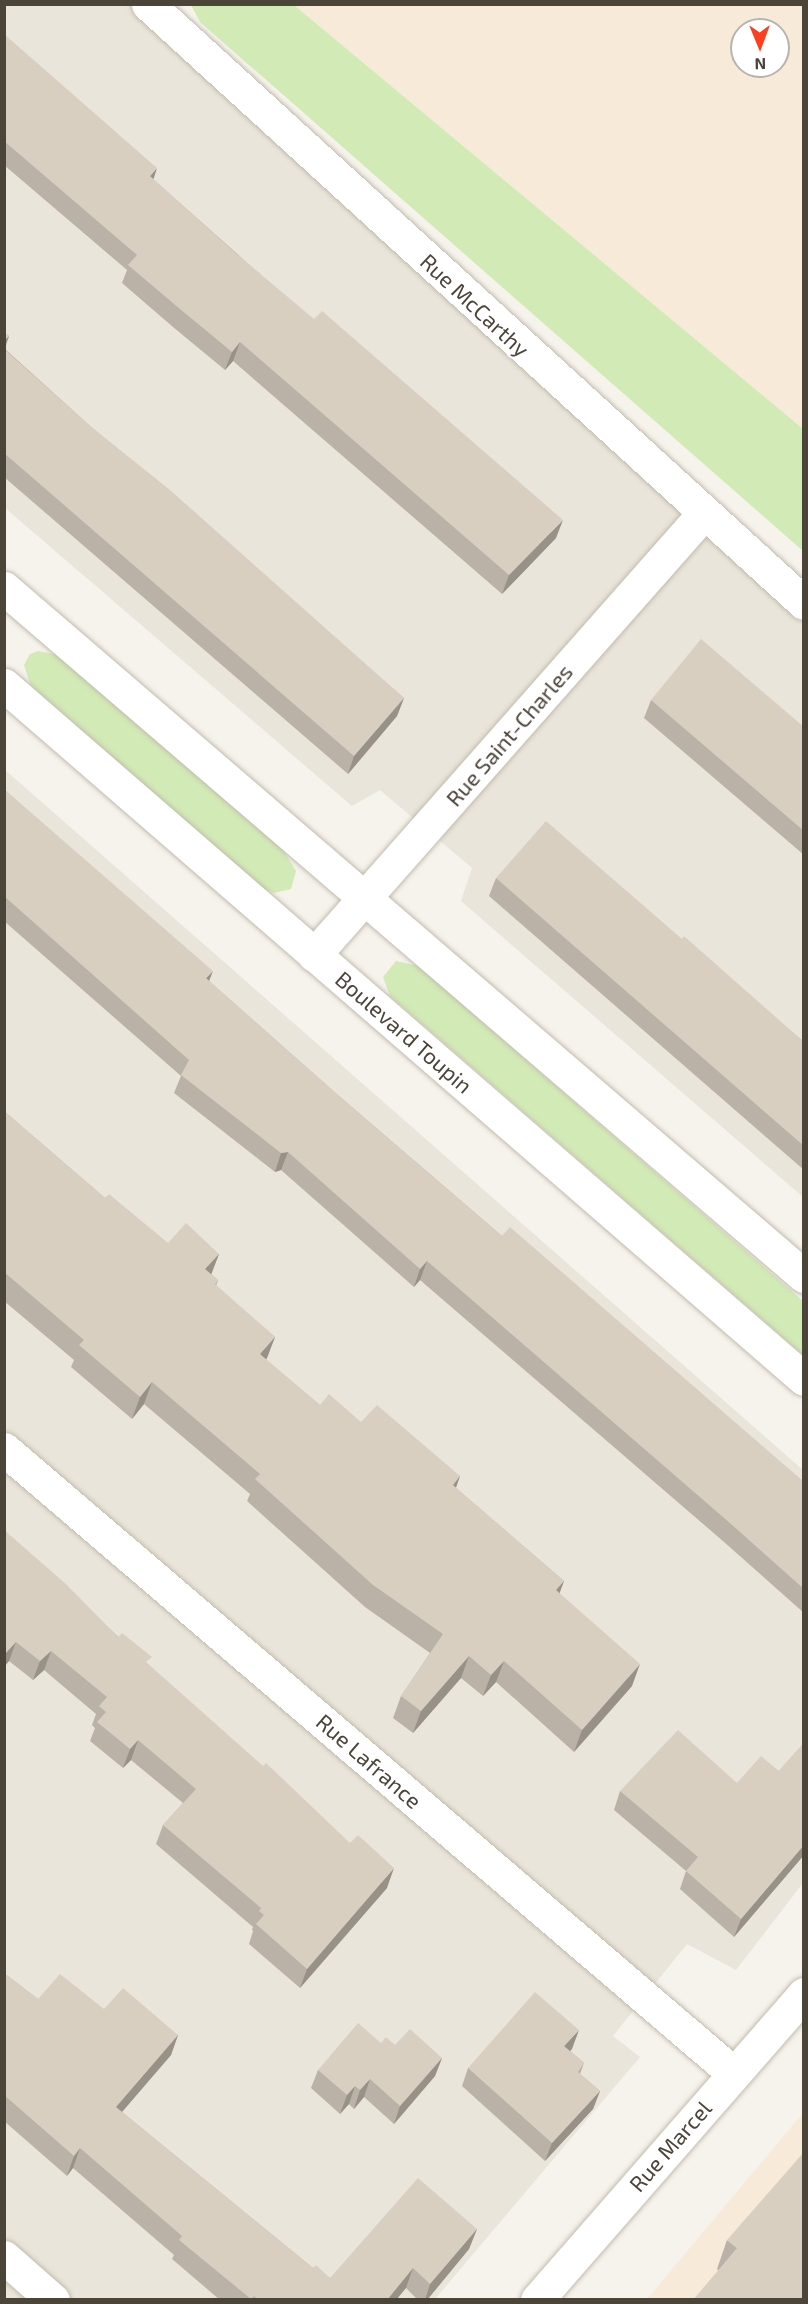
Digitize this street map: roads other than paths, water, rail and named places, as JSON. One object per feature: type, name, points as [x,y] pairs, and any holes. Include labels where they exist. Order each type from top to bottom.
[{"type":"street","name":"Rue McCarthy","points":[[148,4],[703,514],[804,603]]},
{"type":"street","name":"Rue Saint-Charles","points":[[314,955],[703,514]]},
{"type":"street","points":[[7,596],[364,898],[804,1276]]},
{"type":"street","name":"Boulevard Toupin","points":[[4,685],[804,1379]]},
{"type":"street","name":"Rue Lafrance","points":[[4,1449],[734,2073]]},
{"type":"street","name":"Rue Marcel","points":[[537,2300],[804,1994]]},
{"type":"street","points":[[4,2257],[53,2300]]}]
